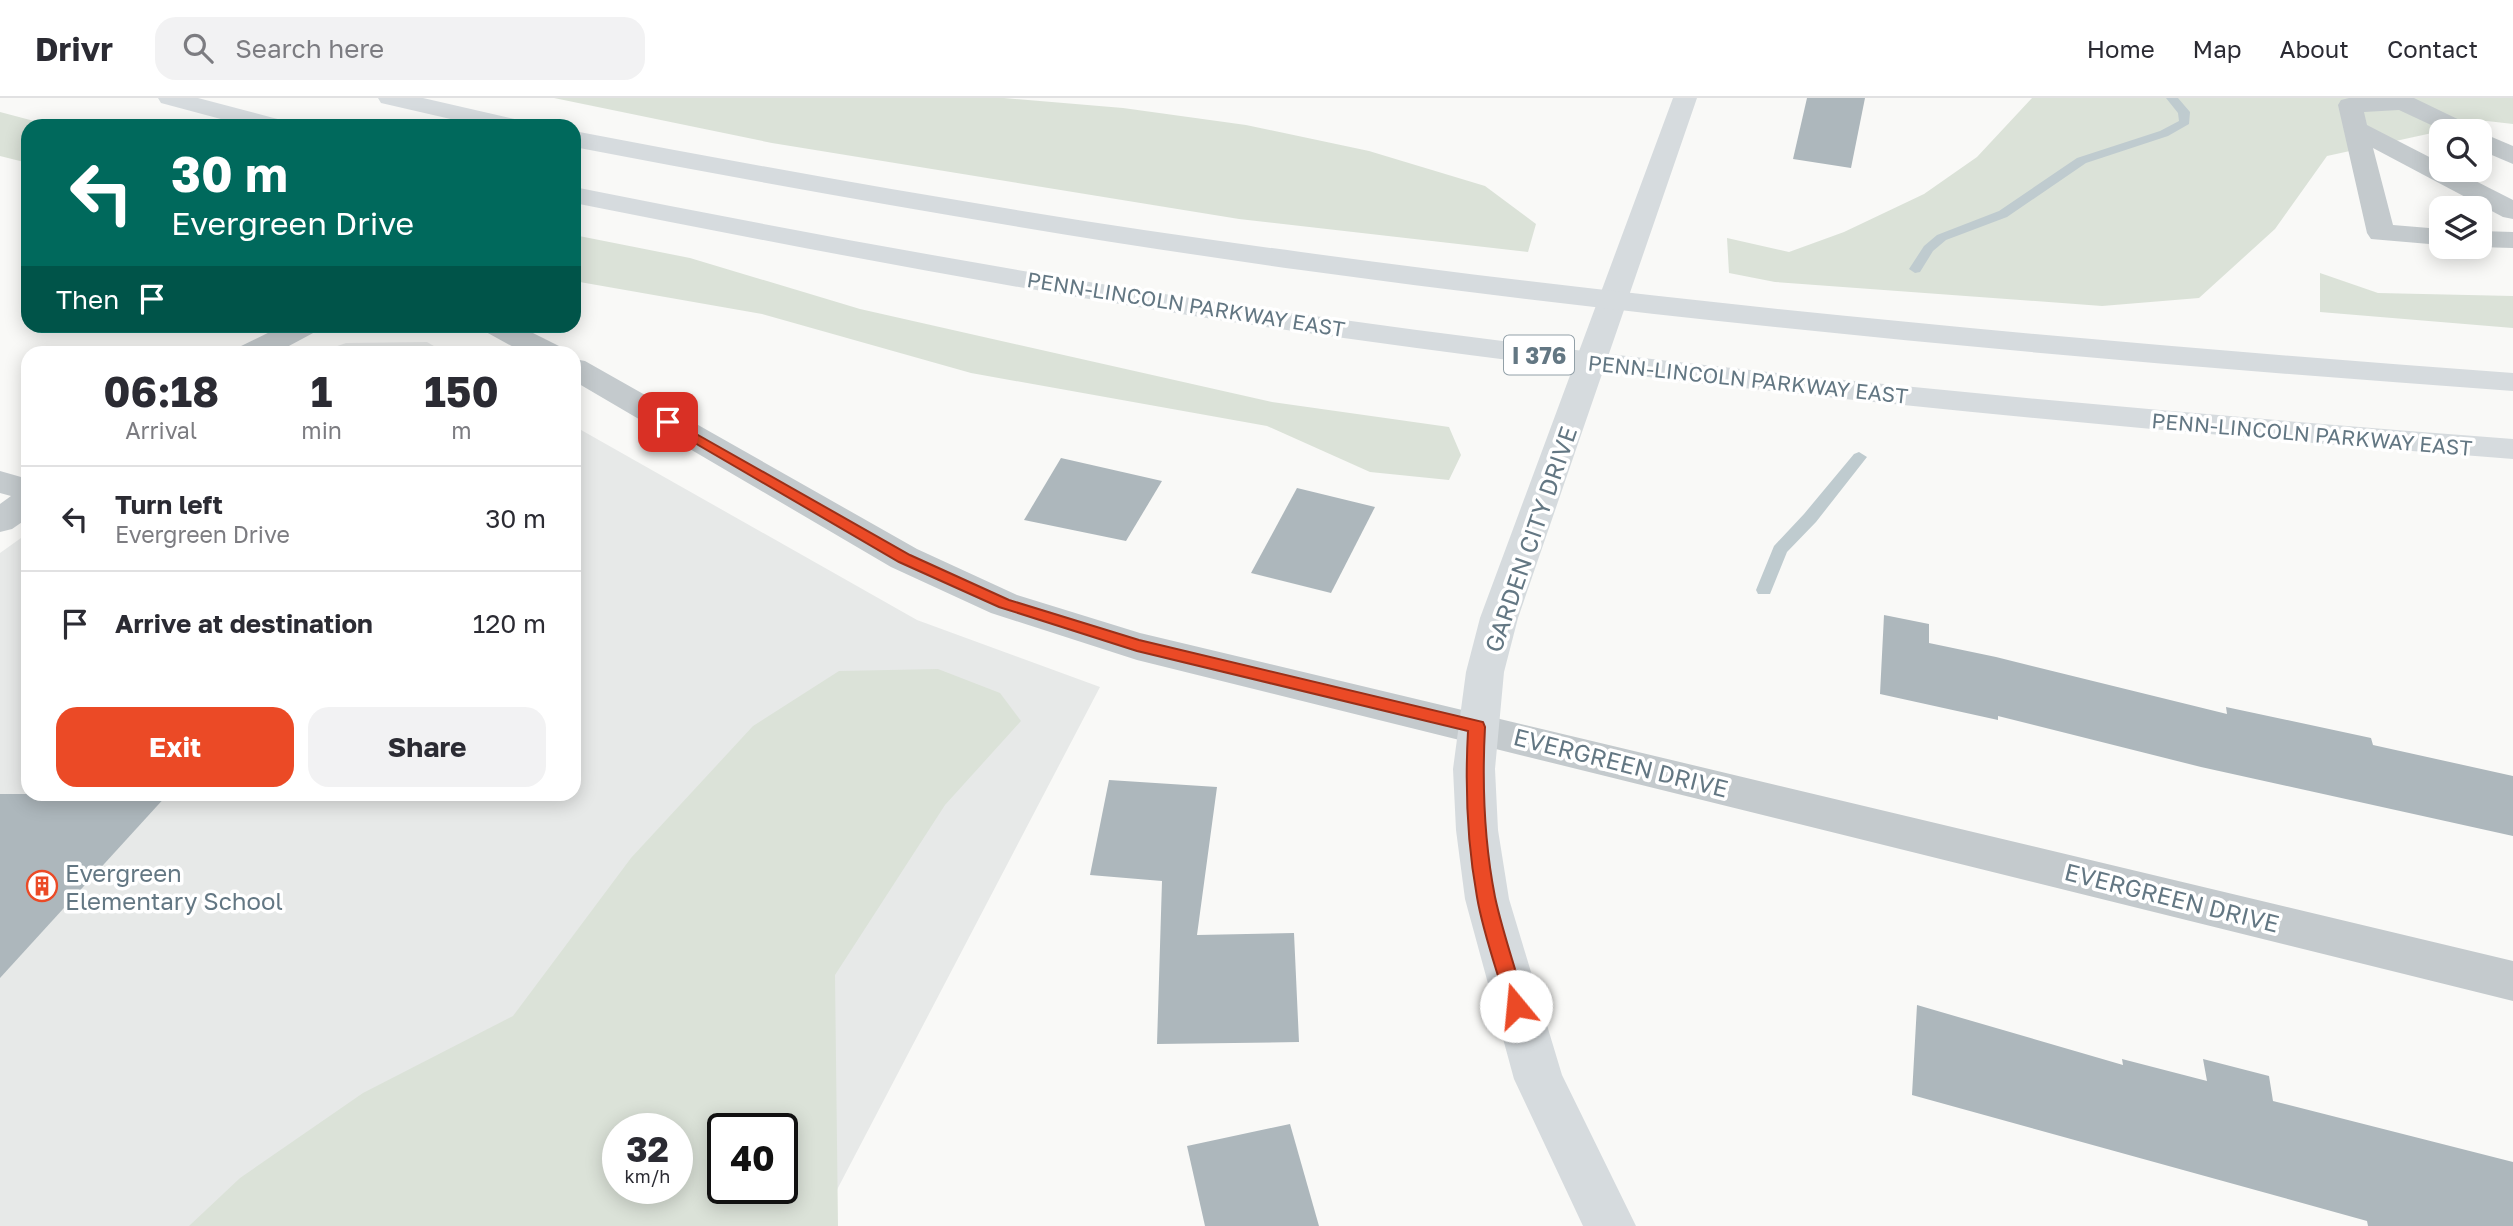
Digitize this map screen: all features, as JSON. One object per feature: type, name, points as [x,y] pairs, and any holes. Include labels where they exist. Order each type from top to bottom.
[{"type":"main road","points":[[170,98],[250,119]]},
{"type":"main road","points":[[390,98],[483,119]]},
{"type":"main road","name":"GARDEN CITY DRIVE","points":[[1610,1226],[1539,1079],[1486,899],[1477,830],[1474,769],[1485,672],[1499,618],[1685,98]]},
{"type":"main road","points":[[581,140],[876,197],[1054,226],[1465,284],[1866,330],[2322,369],[2513,382]]},
{"type":"main road","name":"PENN-LINCOLN PARKWAY EAST","points":[[581,196],[827,246],[1014,278],[1224,312],[1593,362],[2119,418],[2513,449]]},
{"type":"street","points":[[2429,236],[2381,233],[2350,105],[2403,102],[2438,119]]},
{"type":"street","points":[[2356,129],[2513,211]]},
{"type":"street","points":[[2492,146],[2513,156]]},
{"type":"street","points":[[2492,239],[2513,240]]},
{"type":"street","points":[[265,346],[290,333]]},
{"type":"street","points":[[510,333],[535,346]]},
{"type":"street","name":"EVERGREEN DRIVE","points":[[581,372],[905,558],[1004,604],[1137,646],[2513,981]]},
{"type":"street","points":[[0,482],[21,488]]},
{"type":"street","points":[[0,521],[21,506]]},
{"type":"shaded area","points":[[554,98],[1004,98],[1123,108],[1246,125],[1369,151],[1485,186],[1536,224],[1528,252],[1239,219],[772,143]]},
{"type":"shaded area","points":[[2032,98],[2513,98],[2513,124],[2492,122],[2492,119],[2429,119],[2429,134],[2327,156],[2275,229],[2199,298],[2102,306],[1775,282],[1729,273],[1727,238],[1789,252],[1844,232],[1924,194],[1977,157]]},
{"type":"shaded area","points":[[0,112],[26,119],[21,119],[21,161],[0,156]]},
{"type":"shaded area","points":[[581,236],[690,258],[860,309],[1272,402],[1449,427],[1461,455],[1449,480],[1370,472],[1267,426],[971,373],[762,314],[581,282]]},
{"type":"shaded area","points":[[2320,273],[2378,293],[2513,296],[2513,328],[2320,312]]},
{"type":"shaded area","points":[[427,342],[434,346],[337,346],[346,343]]},
{"type":"shaded area","points":[[581,430],[917,620],[1100,687],[818,1226],[0,1226],[0,553],[21,538],[21,801],[581,801]]},
{"type":"shaded area","points":[[938,669],[1000,693],[1021,721],[945,805],[835,975],[838,1226],[189,1226],[240,1178],[363,1093],[513,1016],[631,858],[753,726],[839,671]]},
{"type":"building","points":[[1807,98],[1865,98],[1851,168],[1793,159]]},
{"type":"building","points":[[1061,458],[1162,481],[1126,541],[1024,520]]},
{"type":"building","points":[[1297,488],[1375,507],[1331,593],[1251,573]]},
{"type":"building","points":[[1884,615],[1929,624],[1929,643],[2227,714],[2226,707],[2371,738],[2373,745],[2513,776],[2513,836],[2201,767],[1998,716],[1998,720],[1880,694]]},
{"type":"building","points":[[1109,780],[1217,787],[1197,935],[1294,933],[1299,1042],[1157,1044],[1162,881],[1090,875]]},
{"type":"building","name":"Evergreen Elementary School","points":[[0,794],[21,794],[21,801],[162,801],[0,978]]},
{"type":"building","points":[[1917,1005],[2123,1065],[2122,1059],[2207,1081],[2203,1059],[2269,1076],[2273,1101],[2513,1162],[2513,1226],[2368,1226],[2367,1221],[1912,1095]]},
{"type":"building","points":[[1290,1124],[1319,1226],[1205,1226],[1187,1146]]},
{"type":"waterway","points":[[1915,269],[1934,243],[1959,230],[2003,214],[2082,161],[2105,151],[2164,134],[2185,122],[2184,112],[2172,98]]},
{"type":"waterway","points":[[1764,590],[1780,550],[1810,518],[1859,457]]},
{"type":"place","name":"Evergreen Elementary School","points":[[42,886]]},
{"type":"route","points":[[668,422],[905,558],[1004,604],[1137,646],[1477,727],[1474,769],[1477,830],[1486,899],[1516,1006]]}]
